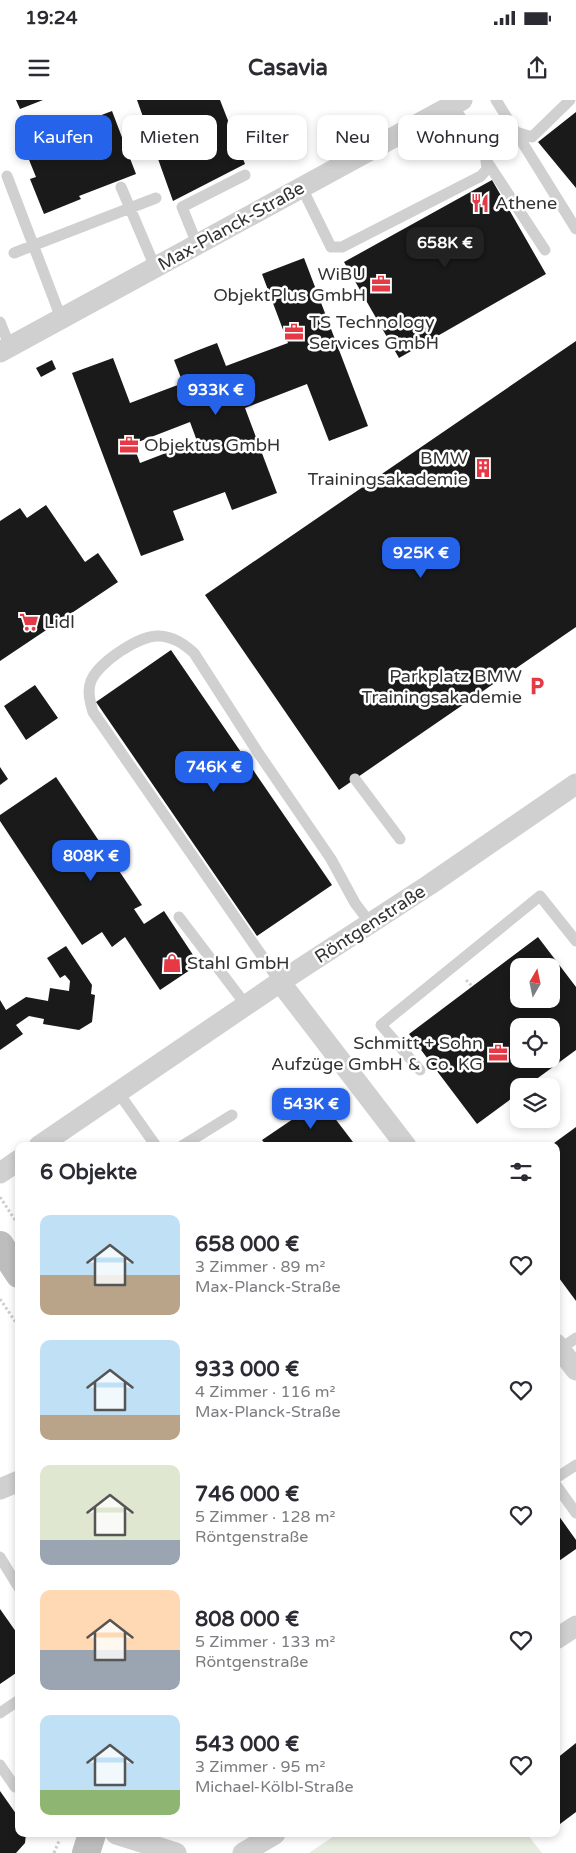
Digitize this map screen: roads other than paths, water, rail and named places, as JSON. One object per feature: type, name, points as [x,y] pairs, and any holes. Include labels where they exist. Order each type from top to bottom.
[{"type":"main road","points":[[0,1246],[15,1268]]},
{"type":"main road","points":[[86,1853],[91,1837]]},
{"type":"street","name":"Max-Planck-Straße","points":[[5,349],[457,103]]},
{"type":"street","name":"Röntgenstraße","points":[[45,1142],[280,982],[429,885],[576,784]]},
{"type":"street","points":[[280,982],[403,1142]]},
{"type":"street","points":[[0,1173],[15,1163]]},
{"type":"street","points":[[564,1344],[576,1370]]},
{"type":"street","points":[[0,1489],[15,1483]]},
{"type":"street","points":[[560,1636],[576,1626]]},
{"type":"street","points":[[125,1837],[176,1853]]},
{"type":"street","points":[[243,1853],[271,1837]]},
{"type":"lane","points":[[496,100],[505,115]]},
{"type":"lane","points":[[518,133],[532,137],[570,100]]},
{"type":"lane","points":[[457,103],[464,115]]},
{"type":"lane","points":[[518,135],[576,229]]},
{"type":"lane","points":[[302,188],[331,246],[342,247],[481,176],[487,169],[486,160]]},
{"type":"lane","points":[[486,160],[545,250]]},
{"type":"lane","points":[[6,176],[61,318]]},
{"type":"lane","points":[[197,244],[182,207],[245,176]]},
{"type":"lane","points":[[121,187],[155,267]]},
{"type":"lane","points":[[14,253],[156,198]]},
{"type":"lane","points":[[0,322],[5,349]]},
{"type":"lane","points":[[280,982],[93,712],[89,698],[90,683],[96,672],[107,661],[147,637],[159,636],[183,643],[194,653],[331,858],[355,903],[370,924]]},
{"type":"lane","points":[[355,779],[400,838]]},
{"type":"lane","points":[[420,1070],[381,1026],[540,896],[576,941]]},
{"type":"lane","points":[[179,917],[246,1005]]},
{"type":"lane","points":[[118,1092],[153,1142]]},
{"type":"lane","points":[[188,1142],[232,1115]]},
{"type":"lane","points":[[560,1475],[576,1465]]},
{"type":"lane","points":[[560,1491],[576,1513]]},
{"type":"lane","points":[[0,1557],[15,1581]]},
{"type":"lane","points":[[0,1713],[15,1703]]},
{"type":"lane","points":[[0,1766],[15,1787]]},
{"type":"place","name":"Athene","points":[[480,203]]},
{"type":"place","name":"WiBU ObjektPlus GmbH","points":[[381,284]]},
{"type":"place","name":"TS Technology Services GmbH","points":[[294,332]]},
{"type":"place","name":"Objektus GmbH","points":[[129,445]]},
{"type":"place","name":"BMW Trainingsakademie","points":[[483,468]]},
{"type":"place","name":"Lidl","points":[[29,622]]},
{"type":"place","name":"Parkplatz BMW Trainingsakademie","points":[[537,686]]},
{"type":"place","name":"Stahl GmbH","points":[[172,963]]},
{"type":"place","name":"Schmitt + Sohn Aufzüge GmbH & Co. KG","points":[[498,1053]]}]
